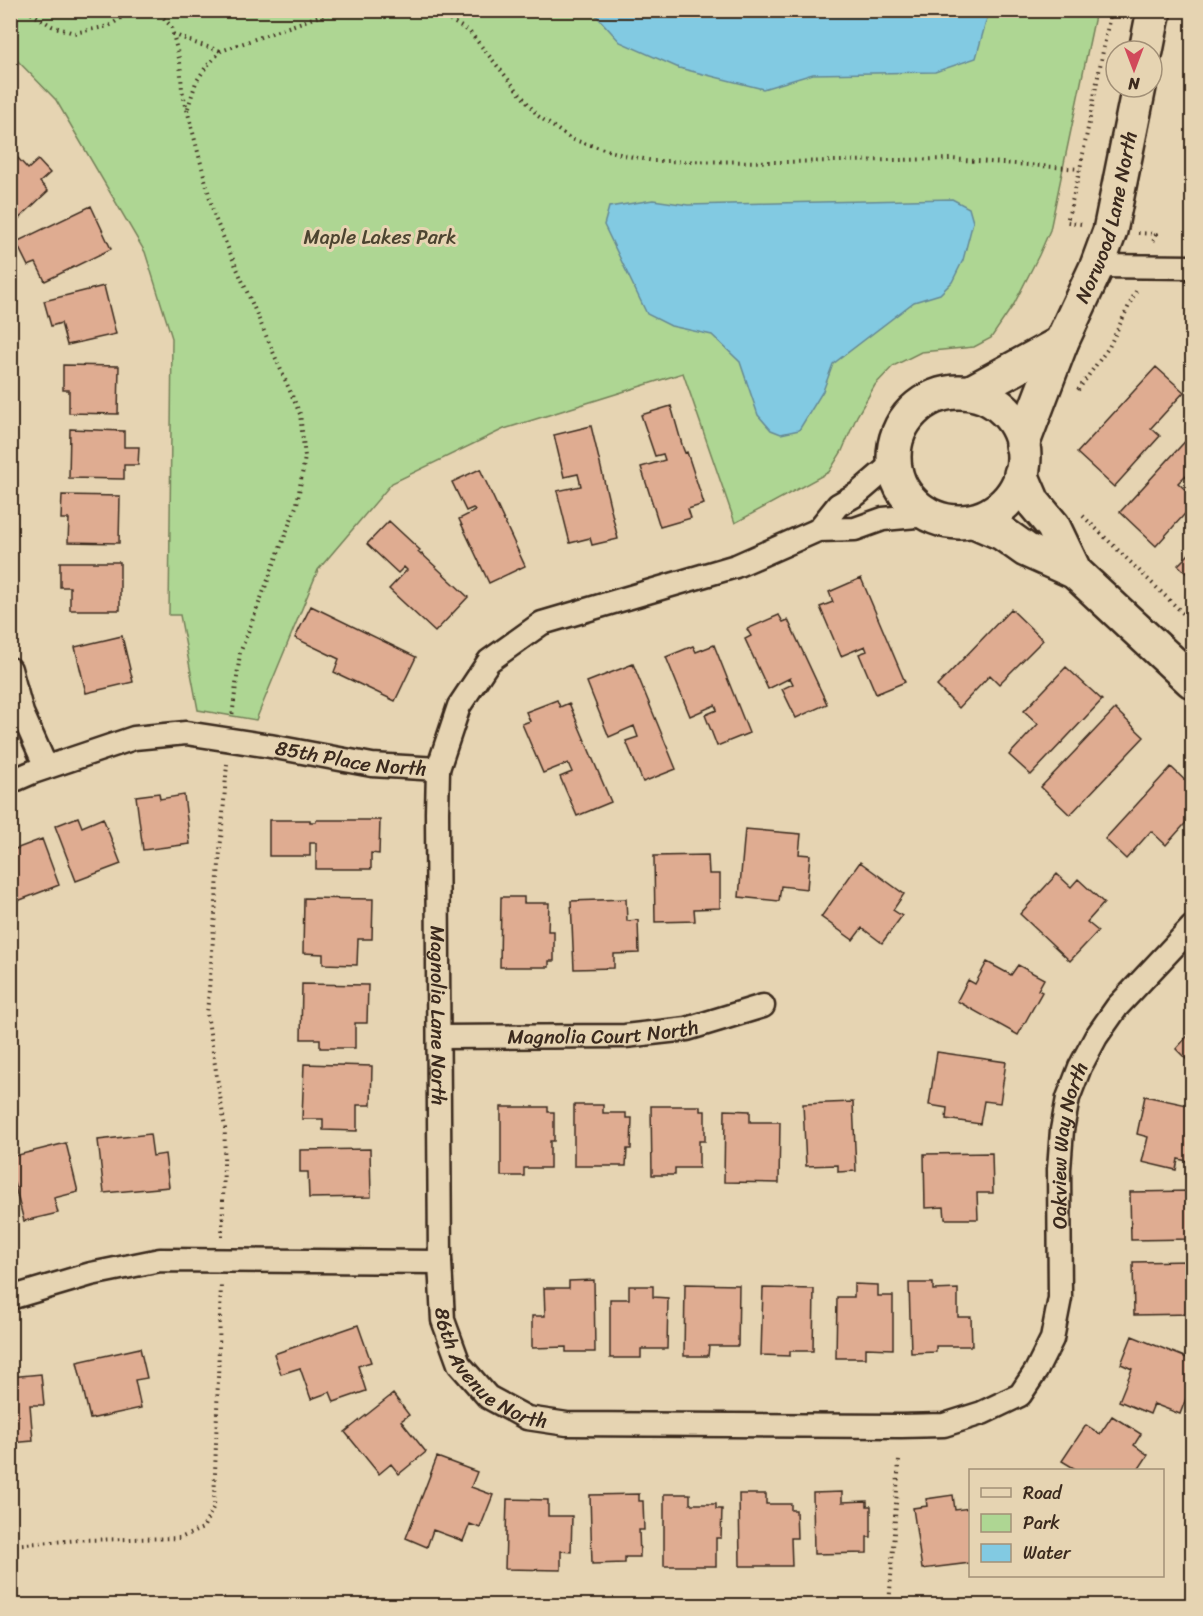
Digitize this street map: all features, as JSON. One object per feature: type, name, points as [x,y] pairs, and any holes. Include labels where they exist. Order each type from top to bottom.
[{"type":"street","points":[[1148,39],[1154,10]]},
{"type":"street","name":"Norwood Lane North","points":[[1022,459],[1061,343],[1110,231],[1137,99]]},
{"type":"street","points":[[1096,266],[1192,267]]},
{"type":"street","points":[[971,392],[1061,343]]},
{"type":"street","points":[[1022,459],[1018,487],[999,508],[974,521],[950,522],[928,515],[904,494],[892,464],[896,434],[914,408],[941,392],[971,392],[999,404],[1019,429],[1022,459],[1033,502],[1053,526],[1075,572]]},
{"type":"street","name":"85th Place North","points":[[818,530],[838,505],[857,494],[892,464]]},
{"type":"street","name":"85th Place North","points":[[10,782],[46,767],[134,738],[186,733],[372,765],[438,769],[459,706],[489,661],[542,623],[736,566],[818,530],[855,529],[883,519],[928,515]]},
{"type":"street","points":[[974,521],[1002,533],[1026,550],[1075,572],[1192,681]]},
{"type":"street","points":[[10,669],[22,713],[46,767]]},
{"type":"street","name":"Magnolia Lane North","points":[[438,769],[436,812],[440,1262]]},
{"type":"street","name":"Oakview Way North","points":[[1020,1395],[1036,1371],[1052,1339],[1060,1298],[1059,1169],[1062,1130],[1068,1098],[1080,1067],[1096,1037],[1117,1007],[1192,927]]},
{"type":"street","name":"Magnolia Court North","points":[[439,1037],[624,1036],[687,1029],[763,1006]]},
{"type":"street","points":[[10,1298],[91,1274],[160,1260],[440,1262]]},
{"type":"street","name":"86th Avenue North","points":[[440,1262],[443,1320],[459,1364],[488,1397],[527,1418],[567,1424],[944,1425],[982,1413],[1020,1395]]},
{"type":"path","points":[[26,10],[51,26],[75,33],[109,26],[133,10]]},
{"type":"path","points":[[10,1545],[81,1540],[180,1538],[203,1528],[214,1506],[225,1128],[207,1014],[229,740],[240,653],[297,504],[306,457],[300,414],[215,218],[187,112],[182,90],[180,62],[171,26],[154,10]]},
{"type":"path","points":[[187,112],[196,82],[221,51],[325,14],[351,10]]},
{"type":"path","points":[[428,10],[469,31],[538,116],[572,139],[623,155],[654,161],[951,159],[1080,169]]},
{"type":"path","points":[[1067,222],[1080,169],[1111,10]]},
{"type":"path","points":[[173,34],[221,51]]},
{"type":"path","points":[[1076,392],[1109,347],[1133,300]]},
{"type":"path","points":[[1081,514],[1192,622]]},
{"type":"path","points":[[889,1605],[899,1460]]},
{"type":"green space","name":"Maple Lakes Park","points":[[10,11],[1096,11],[1050,230],[1014,304],[991,338],[974,347],[921,352],[893,366],[875,385],[829,472],[735,523],[683,373],[504,429],[392,483],[318,570],[256,720],[198,710],[180,615],[169,615],[172,338],[145,252],[56,100],[11,54]]},
{"type":"water","points":[[592,11],[989,11],[976,58],[935,72],[813,74],[763,89],[679,68],[620,42]]},
{"type":"water","points":[[952,199],[969,208],[973,222],[963,260],[952,282],[940,294],[914,302],[833,364],[823,391],[799,430],[781,434],[771,430],[758,415],[740,362],[712,335],[671,326],[647,314],[604,225],[609,207],[653,200],[688,205]]},
{"type":"building","points":[[16,156],[28,169],[38,160],[50,173],[40,182],[48,191],[11,226],[10,161]]},
{"type":"building","points":[[91,206],[111,249],[45,281],[36,263],[28,266],[16,242]]},
{"type":"building","points":[[104,286],[116,334],[67,345],[61,323],[51,326],[44,301]]},
{"type":"building","points":[[63,365],[119,366],[118,414],[69,413],[69,390],[63,390]]},
{"type":"building","points":[[1156,367],[1184,392],[1151,428],[1160,436],[1114,487],[1077,453]]},
{"type":"building","points":[[671,406],[683,448],[685,453],[687,452],[704,504],[688,509],[691,518],[660,527],[641,467],[665,460],[663,454],[655,456],[641,415]]},
{"type":"building","points":[[591,426],[618,539],[592,545],[590,538],[570,543],[557,491],[581,486],[578,474],[564,477],[554,435]]},
{"type":"building","points":[[70,429],[124,431],[124,447],[139,447],[138,465],[124,465],[124,479],[69,478]]},
{"type":"building","points":[[1192,434],[1192,481],[1186,475],[1178,483],[1192,496],[1192,506],[1156,546],[1120,512]]},
{"type":"building","points":[[480,469],[525,566],[489,583],[459,519],[475,511],[473,508],[466,511],[452,482]]},
{"type":"building","points":[[62,495],[120,496],[119,543],[68,542],[69,519],[61,519]]},
{"type":"building","points":[[389,521],[420,550],[418,552],[421,555],[468,597],[435,632],[389,589],[407,570],[404,567],[398,573],[367,544]]},
{"type":"building","points":[[1192,551],[1192,579],[1178,565]]},
{"type":"building","points":[[60,562],[120,562],[120,610],[70,610],[70,587],[60,587]]},
{"type":"building","points":[[861,578],[905,682],[876,694],[859,654],[867,651],[865,646],[841,656],[820,607],[833,602],[829,592]]},
{"type":"building","points":[[311,606],[416,657],[395,701],[334,672],[339,659],[295,638]]},
{"type":"building","points":[[1011,609],[1043,640],[999,684],[990,675],[959,708],[937,686]]},
{"type":"building","points":[[779,615],[783,622],[788,620],[827,704],[796,718],[782,689],[793,684],[790,678],[768,689],[745,639],[751,636],[747,629]]},
{"type":"building","points":[[122,636],[133,682],[86,693],[75,647]]},
{"type":"building","points":[[714,645],[749,733],[717,746],[705,715],[717,710],[715,705],[690,716],[666,657],[693,646],[696,652]]},
{"type":"building","points":[[633,664],[676,769],[643,782],[626,741],[638,737],[634,726],[609,737],[587,682]]},
{"type":"building","points":[[1066,667],[1102,700],[1031,775],[1009,755],[1038,724],[1024,711]]},
{"type":"building","points":[[557,700],[560,707],[569,703],[611,802],[577,816],[560,777],[572,772],[568,763],[543,773],[522,724],[530,721],[526,712]]},
{"type":"building","points":[[1115,709],[1144,737],[1070,815],[1041,787]]},
{"type":"building","points":[[1171,767],[1192,787],[1192,816],[1166,845],[1151,831],[1126,859],[1105,839]]},
{"type":"building","points":[[159,793],[160,799],[184,795],[190,844],[143,850],[136,796]]},
{"type":"building","points":[[78,817],[82,827],[103,818],[121,864],[76,881],[55,826]]},
{"type":"building","points":[[269,820],[316,822],[316,820],[380,820],[379,854],[371,853],[371,869],[316,869],[316,843],[310,843],[310,856],[269,856]]},
{"type":"building","points":[[745,829],[801,834],[799,854],[810,855],[807,889],[781,886],[779,901],[739,897]]},
{"type":"building","points":[[42,839],[59,885],[15,902],[10,891],[10,851]]},
{"type":"building","points":[[708,855],[709,874],[720,874],[720,908],[694,909],[695,921],[655,922],[654,856]]},
{"type":"building","points":[[860,862],[904,894],[893,910],[902,916],[882,943],[862,928],[853,940],[821,917]]},
{"type":"building","points":[[1057,874],[1071,887],[1078,879],[1104,903],[1087,922],[1098,931],[1070,961],[1020,914]]},
{"type":"building","points":[[501,897],[524,897],[524,903],[549,903],[548,931],[554,931],[554,961],[549,961],[549,967],[500,967]]},
{"type":"building","points":[[304,898],[373,899],[372,939],[358,939],[357,965],[323,964],[323,954],[303,953]]},
{"type":"building","points":[[626,899],[627,921],[638,920],[639,953],[614,954],[614,968],[574,969],[571,901]]},
{"type":"building","points":[[987,962],[1011,975],[1018,965],[1044,979],[1038,990],[1042,992],[1018,1035],[957,1001],[968,980],[975,984]]},
{"type":"building","points":[[302,984],[368,985],[367,1023],[355,1023],[355,1048],[320,1048],[320,1039],[301,1039]]},
{"type":"building","points":[[1192,1031],[1192,1065],[1176,1049]]},
{"type":"building","points":[[937,1052],[1006,1062],[1000,1103],[984,1101],[980,1124],[946,1119],[947,1108],[929,1105]]},
{"type":"building","points":[[304,1064],[372,1066],[371,1105],[357,1105],[357,1131],[323,1130],[323,1119],[302,1119]]},
{"type":"building","points":[[1145,1096],[1192,1106],[1192,1162],[1178,1159],[1176,1170],[1142,1162],[1148,1137],[1137,1134]]},
{"type":"building","points":[[853,1102],[856,1171],[838,1172],[838,1165],[806,1166],[803,1104]]},
{"type":"building","points":[[574,1105],[603,1105],[603,1113],[626,1113],[626,1118],[632,1118],[631,1149],[627,1149],[626,1166],[574,1166]]},
{"type":"building","points":[[651,1106],[700,1106],[700,1111],[705,1111],[705,1141],[699,1141],[699,1168],[675,1168],[675,1175],[652,1175]]},
{"type":"building","points":[[501,1107],[548,1107],[548,1112],[554,1112],[554,1141],[550,1141],[550,1168],[524,1168],[524,1176],[501,1176]]},
{"type":"building","points":[[725,1110],[750,1111],[750,1122],[780,1122],[779,1183],[724,1182]]},
{"type":"building","points":[[150,1134],[153,1156],[165,1154],[169,1187],[104,1193],[98,1140]]},
{"type":"building","points":[[66,1143],[78,1192],[54,1198],[58,1213],[24,1221],[10,1168],[10,1157]]},
{"type":"building","points":[[370,1149],[371,1197],[309,1198],[308,1172],[300,1172],[300,1150]]},
{"type":"building","points":[[992,1153],[993,1193],[977,1193],[978,1219],[945,1219],[944,1207],[925,1208],[924,1154]]},
{"type":"building","points":[[1192,1191],[1192,1239],[1131,1240],[1130,1192]]},
{"type":"building","points":[[1190,1261],[1191,1314],[1134,1315],[1133,1262]]},
{"type":"building","points":[[594,1280],[595,1352],[566,1352],[566,1347],[532,1348],[532,1316],[545,1316],[544,1288],[569,1288],[569,1281]]},
{"type":"building","points":[[909,1283],[933,1283],[933,1290],[958,1289],[958,1317],[971,1317],[972,1346],[936,1346],[936,1352],[911,1353]]},
{"type":"building","points":[[685,1284],[739,1285],[738,1346],[709,1346],[708,1356],[684,1356]]},
{"type":"building","points":[[854,1284],[878,1285],[878,1296],[893,1296],[893,1349],[866,1348],[866,1358],[836,1358],[837,1297],[854,1297]]},
{"type":"building","points":[[629,1286],[653,1286],[653,1297],[668,1298],[667,1349],[641,1349],[641,1358],[610,1358],[610,1299],[629,1299]]},
{"type":"building","points":[[763,1288],[814,1289],[813,1351],[790,1351],[790,1356],[761,1355]]},
{"type":"building","points":[[358,1325],[371,1362],[358,1366],[366,1391],[334,1402],[330,1392],[311,1399],[300,1368],[281,1374],[274,1354]]},
{"type":"building","points":[[1132,1336],[1192,1360],[1192,1383],[1180,1414],[1154,1404],[1150,1414],[1119,1401],[1132,1369],[1121,1364]]},
{"type":"building","points":[[140,1348],[147,1378],[135,1380],[141,1408],[90,1419],[77,1362]]},
{"type":"building","points":[[41,1374],[44,1405],[30,1405],[33,1441],[10,1443],[10,1377]]},
{"type":"building","points":[[393,1394],[409,1415],[401,1421],[426,1452],[399,1474],[391,1464],[379,1474],[345,1432]]},
{"type":"building","points":[[1112,1416],[1141,1434],[1134,1445],[1148,1455],[1139,1469],[1075,1469],[1062,1461],[1086,1425],[1100,1434]]},
{"type":"building","points":[[437,1457],[477,1472],[471,1487],[493,1495],[480,1528],[470,1524],[463,1541],[433,1530],[427,1547],[406,1538]]},
{"type":"building","points":[[842,1492],[842,1502],[867,1501],[867,1506],[871,1506],[871,1537],[867,1537],[867,1553],[814,1554],[813,1493]]},
{"type":"building","points":[[639,1494],[639,1501],[643,1501],[644,1530],[639,1530],[640,1557],[625,1557],[625,1563],[592,1564],[590,1495]]},
{"type":"building","points":[[664,1494],[690,1494],[690,1504],[716,1504],[716,1509],[722,1509],[721,1538],[716,1538],[716,1566],[664,1566]]},
{"type":"building","points":[[739,1494],[766,1494],[766,1504],[791,1504],[791,1510],[796,1510],[797,1538],[791,1538],[792,1566],[740,1566]]},
{"type":"building","points":[[953,1495],[955,1510],[969,1508],[969,1563],[922,1569],[913,1508],[927,1506],[926,1499]]},
{"type":"building","points":[[507,1499],[548,1500],[548,1516],[572,1516],[571,1552],[561,1551],[561,1570],[505,1569]]}]
